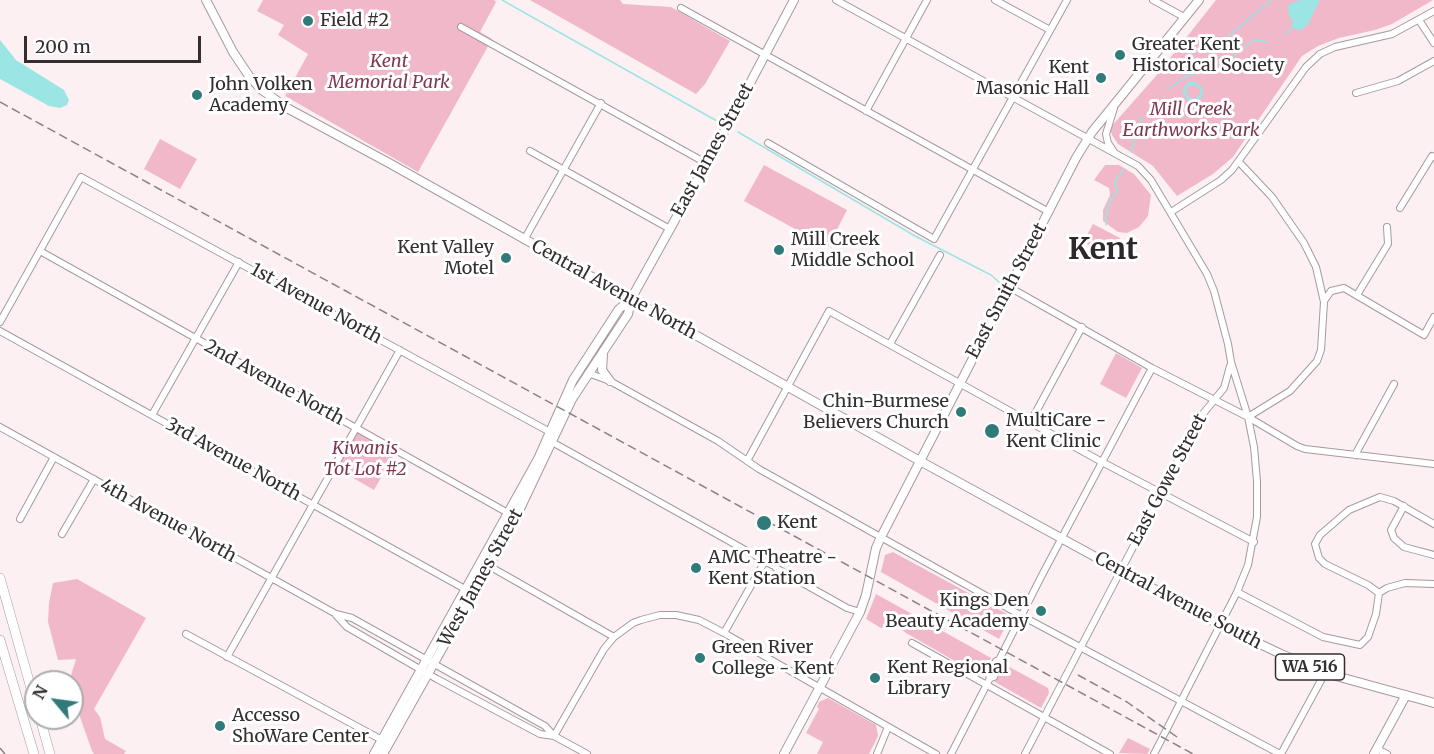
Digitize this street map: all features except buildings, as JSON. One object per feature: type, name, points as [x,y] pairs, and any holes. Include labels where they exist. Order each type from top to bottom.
[{"type":"highway","points":[[0,578],[26,670]]},
{"type":"highway","points":[[0,640],[34,754]]},
{"type":"highway","points":[[43,730],[50,754]]},
{"type":"main road","name":"Central Avenue North","points":[[206,0],[244,70],[270,96],[287,108],[1062,538]]},
{"type":"main road","name":"East James Street","points":[[572,399],[628,314],[631,299],[794,0]]},
{"type":"main road","name":"East Smith Street","points":[[784,754],[860,612],[881,537],[959,382],[1011,288],[1088,139],[1199,0]]},
{"type":"main road","name":"East James Street","points":[[550,432],[563,399],[580,368],[619,309],[631,299]]},
{"type":"main road","points":[[603,351],[602,370],[610,381]]},
{"type":"main road","name":"West James Street","points":[[383,754],[430,662],[517,516],[572,399]]},
{"type":"main road","name":"West James Street","points":[[430,662],[465,589],[538,459],[550,432]]},
{"type":"main road","points":[[489,566],[487,560],[499,538],[499,530]]},
{"type":"main road","name":"Central Avenue South","points":[[1062,538],[1220,625],[1281,654],[1325,673],[1434,703]]},
{"type":"main road","name":"West James Street","points":[[374,754],[425,671]]},
{"type":"main road","points":[[1376,751],[1406,695]]},
{"type":"street","points":[[836,0],[1129,160],[1146,172],[1207,274],[1224,323],[1231,362],[1248,417],[1254,447],[1257,517],[1248,565],[1237,592],[1154,754]]},
{"type":"street","points":[[866,111],[927,0]]},
{"type":"street","points":[[995,0],[1050,30]]},
{"type":"street","points":[[768,143],[934,239],[1067,0]]},
{"type":"street","points":[[1153,0],[1184,17]]},
{"type":"street","points":[[681,8],[1049,212]]},
{"type":"street","points":[[1171,212],[1221,180],[1239,162],[1306,67],[1320,54],[1335,47],[1392,34],[1434,11]]},
{"type":"street","points":[[1419,20],[1434,43]]},
{"type":"street","points":[[461,27],[706,163]]},
{"type":"street","points":[[1356,93],[1398,81],[1434,61]]},
{"type":"street","points":[[1114,152],[1108,143],[1106,134],[1117,100]]},
{"type":"street","points":[[524,240],[601,103]]},
{"type":"street","points":[[530,151],[670,229]]},
{"type":"street","points":[[1400,208],[1433,156]]},
{"type":"street","points":[[1239,162],[1272,197],[1304,243],[1316,267],[1324,302],[1321,350],[1317,361],[1290,391],[1248,417]]},
{"type":"street","name":"1st Avenue North","points":[[40,251],[81,177],[550,432]]},
{"type":"street","points":[[1357,295],[1388,244],[1387,227]]},
{"type":"street","points":[[0,322],[40,251]]},
{"type":"street","name":"2nd Avenue North","points":[[40,251],[508,513]]},
{"type":"street","points":[[890,344],[940,255]]},
{"type":"street","points":[[152,415],[239,262]]},
{"type":"street","points":[[1011,288],[1152,368],[1305,449],[1434,464]]},
{"type":"street","points":[[1324,302],[1331,291],[1344,288],[1424,334],[1434,317]]},
{"type":"street","points":[[747,461],[829,311],[1102,462],[1254,542]]},
{"type":"street","points":[[1031,421],[1082,327]]},
{"type":"street","name":"3rd Avenue North","points":[[0,331],[465,589]]},
{"type":"street","points":[[227,657],[400,350]]},
{"type":"street","name":"East Gowe Street","points":[[1024,754],[1202,415],[1224,388],[1231,362]]},
{"type":"street","points":[[951,754],[988,681],[994,677],[1001,663],[1000,659],[1152,368]]},
{"type":"street","points":[[588,373],[610,381],[718,441],[747,461],[1022,616],[1281,754],[1325,673]]},
{"type":"street","points":[[1355,455],[1394,384]]},
{"type":"street","name":"4th Avenue North","points":[[0,427],[336,614],[352,618],[545,726],[555,736],[587,754]]},
{"type":"street","points":[[552,442],[847,608],[860,612]]},
{"type":"street","points":[[20,519],[54,457]]},
{"type":"street","points":[[62,534],[94,479]]},
{"type":"street","points":[[1379,593],[1318,558],[1315,544],[1320,535],[1349,510],[1370,500],[1385,497],[1434,524]]},
{"type":"street","points":[[1404,506],[1391,530],[1394,538],[1404,547],[1434,555]]},
{"type":"street","points":[[724,633],[765,561]]},
{"type":"street","points":[[489,566],[614,637]]},
{"type":"street","points":[[1237,592],[1323,637],[1360,645],[1368,637],[1376,614],[1379,593],[1405,583],[1434,584]]},
{"type":"street","name":"4th Avenue North","points":[[336,614],[347,627],[425,671],[540,734],[555,736]]},
{"type":"street","points":[[555,736],[604,650],[614,637],[641,620],[668,615],[699,620],[936,754]]},
{"type":"street","points":[[186,634],[382,740]]},
{"type":"street","points":[[912,643],[988,681],[1044,717],[1110,754]]},
{"type":"street","points":[[877,754],[888,727]]},
{"type":"street","points":[[1376,751],[1387,754]]},
{"type":"green space","name":"Kent Memorial Park","points":[[263,0],[494,0],[496,2],[480,32],[492,39],[418,172],[285,96],[308,54],[278,35],[284,25],[257,11]]},
{"type":"green space","points":[[530,0],[620,0],[623,4],[671,7],[730,41],[705,84],[696,94]]},
{"type":"green space","name":"Mill Creek Earthworks Park","points":[[1216,0],[1433,0],[1392,24],[1339,38],[1318,46],[1302,56],[1233,157],[1213,174],[1177,196],[1153,166],[1118,144],[1110,128],[1155,77]]},
{"type":"green space","points":[[160,139],[197,159],[180,189],[144,169]]},
{"type":"green space","points":[[764,165],[847,210],[828,247],[744,201]]},
{"type":"green space","points":[[1105,165],[1119,165],[1134,174],[1151,195],[1148,216],[1139,227],[1127,233],[1118,232],[1103,221],[1103,210],[1110,195],[1109,188],[1094,180]]},
{"type":"green space","points":[[1093,224],[1121,240],[1107,253],[1083,242]]},
{"type":"green space","points":[[1116,353],[1142,368],[1126,398],[1100,384]]},
{"type":"green space","name":"Kiwanis Tot Lot #2","points":[[356,429],[396,451],[374,490],[334,467]]},
{"type":"green space","points":[[893,552],[1009,615],[1010,618],[999,639],[881,572],[885,555]]},
{"type":"green space","points":[[77,579],[146,618],[94,709],[100,717],[105,739],[126,751],[124,754],[94,754],[92,751],[84,728],[84,670],[73,670],[76,659],[58,660],[48,622],[53,583]]},
{"type":"green space","points":[[876,594],[991,658],[988,664],[990,671],[981,676],[906,633],[895,624],[888,624],[881,628],[866,619]]},
{"type":"green space","points":[[1004,664],[1048,688],[1049,693],[1041,708],[995,682]]},
{"type":"green space","points":[[828,698],[876,725],[878,736],[869,754],[817,754],[823,742],[806,733],[819,709],[817,707],[819,702]]},
{"type":"green space","points":[[1128,738],[1150,749],[1147,754],[1119,753]]},
{"type":"water","points":[[1301,0],[1320,0],[1308,24],[1303,29],[1297,30],[1291,26],[1293,21],[1289,16],[1288,7],[1291,3]]},
{"type":"water","points":[[0,40],[16,60],[64,90],[69,100],[67,105],[60,108],[49,106],[0,79]]},
{"type":"water","points":[[1193,81],[1202,87],[1203,94],[1200,100],[1193,103],[1187,100],[1182,92],[1187,83]],"holes":[[[1195,85],[1200,89],[1200,94],[1195,99],[1187,95],[1186,90],[1189,86]]]},
{"type":"waterway","points":[[502,0],[717,121]]},
{"type":"waterway","points":[[1168,89],[1185,77],[1205,70],[1222,42],[1271,0]]},
{"type":"waterway","points":[[1286,34],[1292,28]]},
{"type":"waterway","points":[[1207,68],[1213,64],[1225,63],[1254,40],[1268,42]]},
{"type":"waterway","points":[[1131,152],[1141,117]]},
{"type":"waterway","points":[[738,132],[915,236],[991,275],[1000,283]]},
{"type":"waterway","points":[[1106,225],[1110,200],[1117,192],[1115,181],[1124,169]]},
{"type":"railway","points":[[0,102],[1193,754]]},
{"type":"railway","points":[[1078,675],[1127,702],[1177,737]]},
{"type":"railway","points":[[0,748],[5,754]]},
{"type":"place","name":"Field #2","points":[[308,21]]},
{"type":"place","name":"Greater Kent Historical Society","points":[[1120,55]]},
{"type":"place","name":"Kent Masonic Hall","points":[[1101,78]]},
{"type":"place","name":"John Volken Academy","points":[[197,95]]},
{"type":"place","name":"Mill Creek Middle School","points":[[779,250]]},
{"type":"place","name":"Kent Valley Motel","points":[[506,258]]},
{"type":"place","name":"Chin-Burmese Believers Church","points":[[961,412]]},
{"type":"place","name":"MultiCare - Kent Clinic","points":[[992,431]]},
{"type":"place","name":"Kent","points":[[764,523]]},
{"type":"place","name":"AMC Theatre - Kent Station","points":[[696,568]]},
{"type":"place","name":"Kings Den Beauty Academy","points":[[1041,611]]},
{"type":"place","name":"Green River College - Kent","points":[[700,658]]},
{"type":"place","name":"Kent Regional Library","points":[[875,678]]},
{"type":"place","name":"Accesso ShoWare Center","points":[[220,726]]},
{"type":"district","name":"Kent","points":[[1103,251]]}]
